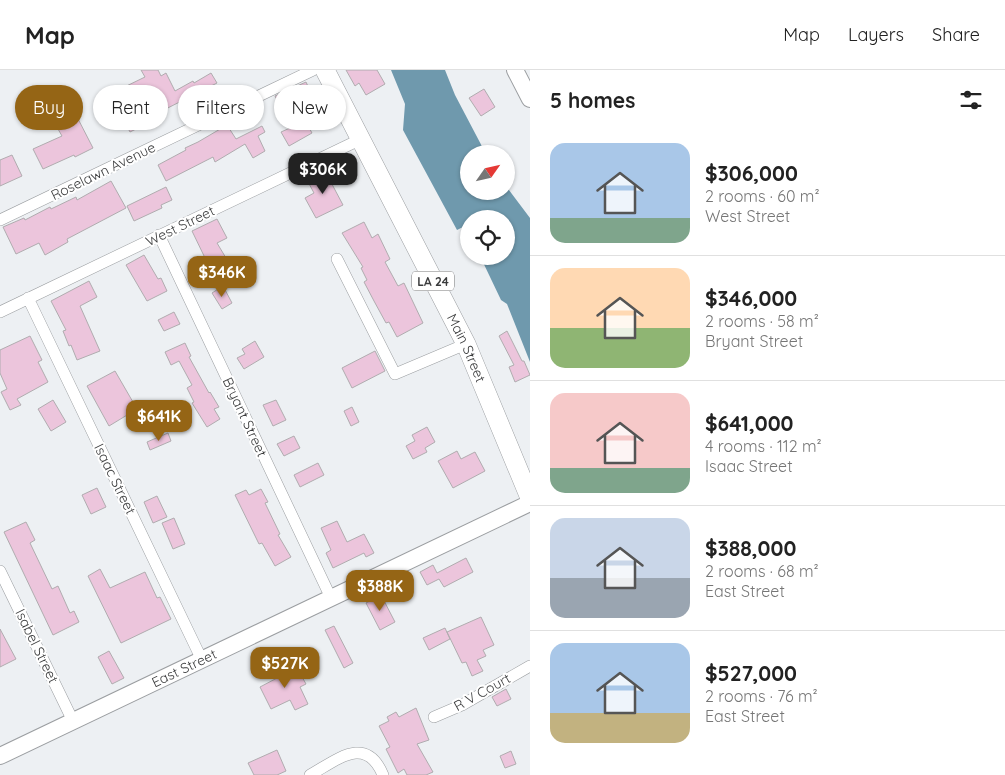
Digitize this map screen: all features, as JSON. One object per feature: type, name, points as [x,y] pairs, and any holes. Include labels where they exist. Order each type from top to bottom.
[{"type":"main road","name":"Main Street","points":[[324,70],[466,344],[530,498]]},
{"type":"street","name":"Roselawn Avenue","points":[[0,220],[314,70]]},
{"type":"street","points":[[515,70],[530,99]]},
{"type":"street","name":"West Street","points":[[0,312],[359,140]]},
{"type":"street","name":"Bryant Street","points":[[159,236],[332,598]]},
{"type":"street","points":[[337,258],[395,374],[466,344]]},
{"type":"street","name":"Isaac Street","points":[[28,298],[202,660]]},
{"type":"street","name":"East Street","points":[[0,756],[530,503]]},
{"type":"street","name":"Isabel Street","points":[[0,571],[73,721]]},
{"type":"street","name":"R V Court","points":[[434,717],[462,705],[530,666]]},
{"type":"street","points":[[310,775],[355,752],[366,754],[375,760],[383,775]]},
{"type":"water","points":[[391,70],[445,70],[455,95],[481,145],[460,145],[460,200],[515,200],[515,198],[530,218],[530,362],[507,304],[501,300],[484,265],[515,265],[515,210],[460,210],[460,228],[457,230],[403,130],[405,104]]},
{"type":"building","points":[[141,70],[158,70],[161,76],[166,73],[175,91],[178,89],[178,103],[168,108],[168,85],[129,85],[145,77]]},
{"type":"building","points":[[346,70],[377,70],[385,84],[366,95],[359,83],[355,86]]},
{"type":"building","points":[[211,73],[217,83],[213,85],[186,85],[193,81],[194,83]]},
{"type":"building","points":[[484,89],[495,107],[481,116],[469,98]]},
{"type":"building","points":[[83,129],[93,148],[43,169],[33,149],[62,136],[59,130]]},
{"type":"building","points":[[218,130],[230,130],[236,139],[254,130],[264,130],[265,132],[258,136],[265,151],[253,158],[245,144],[215,162],[213,157],[166,181],[158,165]]},
{"type":"building","points":[[286,130],[310,130],[312,133],[289,146],[281,132]]},
{"type":"building","points":[[12,155],[22,176],[0,186],[0,160]]},
{"type":"building","points":[[325,171],[343,205],[316,218],[305,198],[314,193],[307,180]]},
{"type":"building","points":[[111,181],[126,208],[67,239],[68,242],[45,255],[39,243],[16,254],[3,227],[24,218],[25,220],[50,207],[51,209],[76,197],[77,200]]},
{"type":"building","points":[[166,187],[172,200],[161,205],[162,208],[134,221],[127,206]]},
{"type":"building","points":[[217,219],[227,238],[217,243],[229,263],[207,275],[200,264],[206,260],[192,231]]},
{"type":"building","points":[[364,222],[372,238],[378,234],[390,259],[385,262],[398,286],[404,283],[423,323],[397,337],[389,322],[386,323],[374,301],[364,282],[367,280],[361,268],[363,267],[342,233]]},
{"type":"building","points":[[144,255],[158,279],[161,278],[167,291],[147,301],[126,265]]},
{"type":"building","points":[[89,281],[97,297],[80,306],[100,351],[77,360],[63,331],[66,330],[51,301]]},
{"type":"building","points":[[223,286],[232,303],[222,309],[212,293]]},
{"type":"building","points":[[174,312],[180,324],[164,331],[158,320]]},
{"type":"building","points":[[507,331],[530,375],[515,382],[509,367],[514,365],[499,336]]},
{"type":"building","points":[[30,336],[42,360],[38,362],[48,382],[17,399],[21,405],[10,410],[1,392],[7,389],[0,373],[0,350]]},
{"type":"building","points":[[255,341],[264,357],[244,369],[237,358],[245,354],[242,349]]},
{"type":"building","points":[[185,343],[191,356],[189,357],[219,407],[214,409],[220,419],[207,427],[192,403],[194,402],[187,388],[192,385],[179,361],[171,365],[165,352]]},
{"type":"building","points":[[375,351],[385,371],[352,388],[342,368]]},
{"type":"building","points":[[115,371],[137,409],[109,426],[87,386]]},
{"type":"building","points":[[53,400],[66,422],[51,431],[38,409]]},
{"type":"building","points":[[276,400],[286,420],[273,426],[263,405]]},
{"type":"building","points":[[352,407],[359,422],[351,426],[344,411]]},
{"type":"building","points":[[427,427],[435,442],[425,448],[427,452],[413,459],[406,446],[415,441],[412,435]]},
{"type":"building","points":[[168,433],[171,441],[150,450],[147,442]]},
{"type":"building","points":[[294,436],[300,448],[284,456],[277,444]]},
{"type":"building","points":[[457,451],[461,459],[475,452],[485,471],[453,488],[438,461]]},
{"type":"building","points":[[318,463],[324,475],[300,487],[294,475]]},
{"type":"building","points":[[97,488],[106,507],[91,514],[82,495]]},
{"type":"building","points":[[261,489],[268,502],[265,503],[280,534],[278,535],[291,557],[275,566],[262,543],[259,544],[235,495],[246,490],[249,495]]},
{"type":"building","points":[[157,496],[167,517],[153,523],[144,502]]},
{"type":"building","points":[[174,518],[185,544],[173,549],[162,523]]},
{"type":"building","points":[[337,521],[347,542],[364,534],[374,553],[366,557],[364,553],[333,568],[326,553],[331,550],[321,528]]},
{"type":"building","points":[[26,522],[35,540],[30,543],[52,589],[58,586],[70,613],[74,611],[79,622],[53,635],[4,532]]},
{"type":"building","points":[[466,558],[473,572],[444,587],[439,579],[427,585],[420,572],[433,565],[437,573]]},
{"type":"building","points":[[100,569],[110,588],[145,572],[157,598],[160,597],[171,619],[121,643],[88,576]]},
{"type":"building","points":[[381,595],[395,622],[380,630],[366,603]]},
{"type":"building","points":[[481,617],[494,645],[483,650],[486,656],[477,660],[483,671],[472,676],[466,662],[462,663],[447,632]]},
{"type":"building","points":[[334,626],[353,663],[344,668],[325,630]]},
{"type":"building","points":[[445,628],[450,639],[429,650],[423,638]]},
{"type":"building","points":[[0,629],[16,659],[0,667]]},
{"type":"building","points":[[109,651],[124,678],[112,684],[98,657]]},
{"type":"building","points":[[286,666],[289,673],[297,668],[306,684],[300,687],[308,704],[295,710],[290,700],[271,709],[260,687],[279,677],[275,672]]},
{"type":"building","points":[[506,689],[511,699],[497,706],[492,697]]},
{"type":"building","points":[[416,708],[429,740],[417,744],[433,772],[426,775],[407,775],[404,769],[398,773],[386,749],[390,747],[379,726],[389,721],[387,717],[396,712],[399,717]]},
{"type":"building","points":[[277,750],[286,771],[277,775],[254,775],[248,763]]},
{"type":"building","points":[[511,751],[516,764],[505,768],[500,756]]}]
